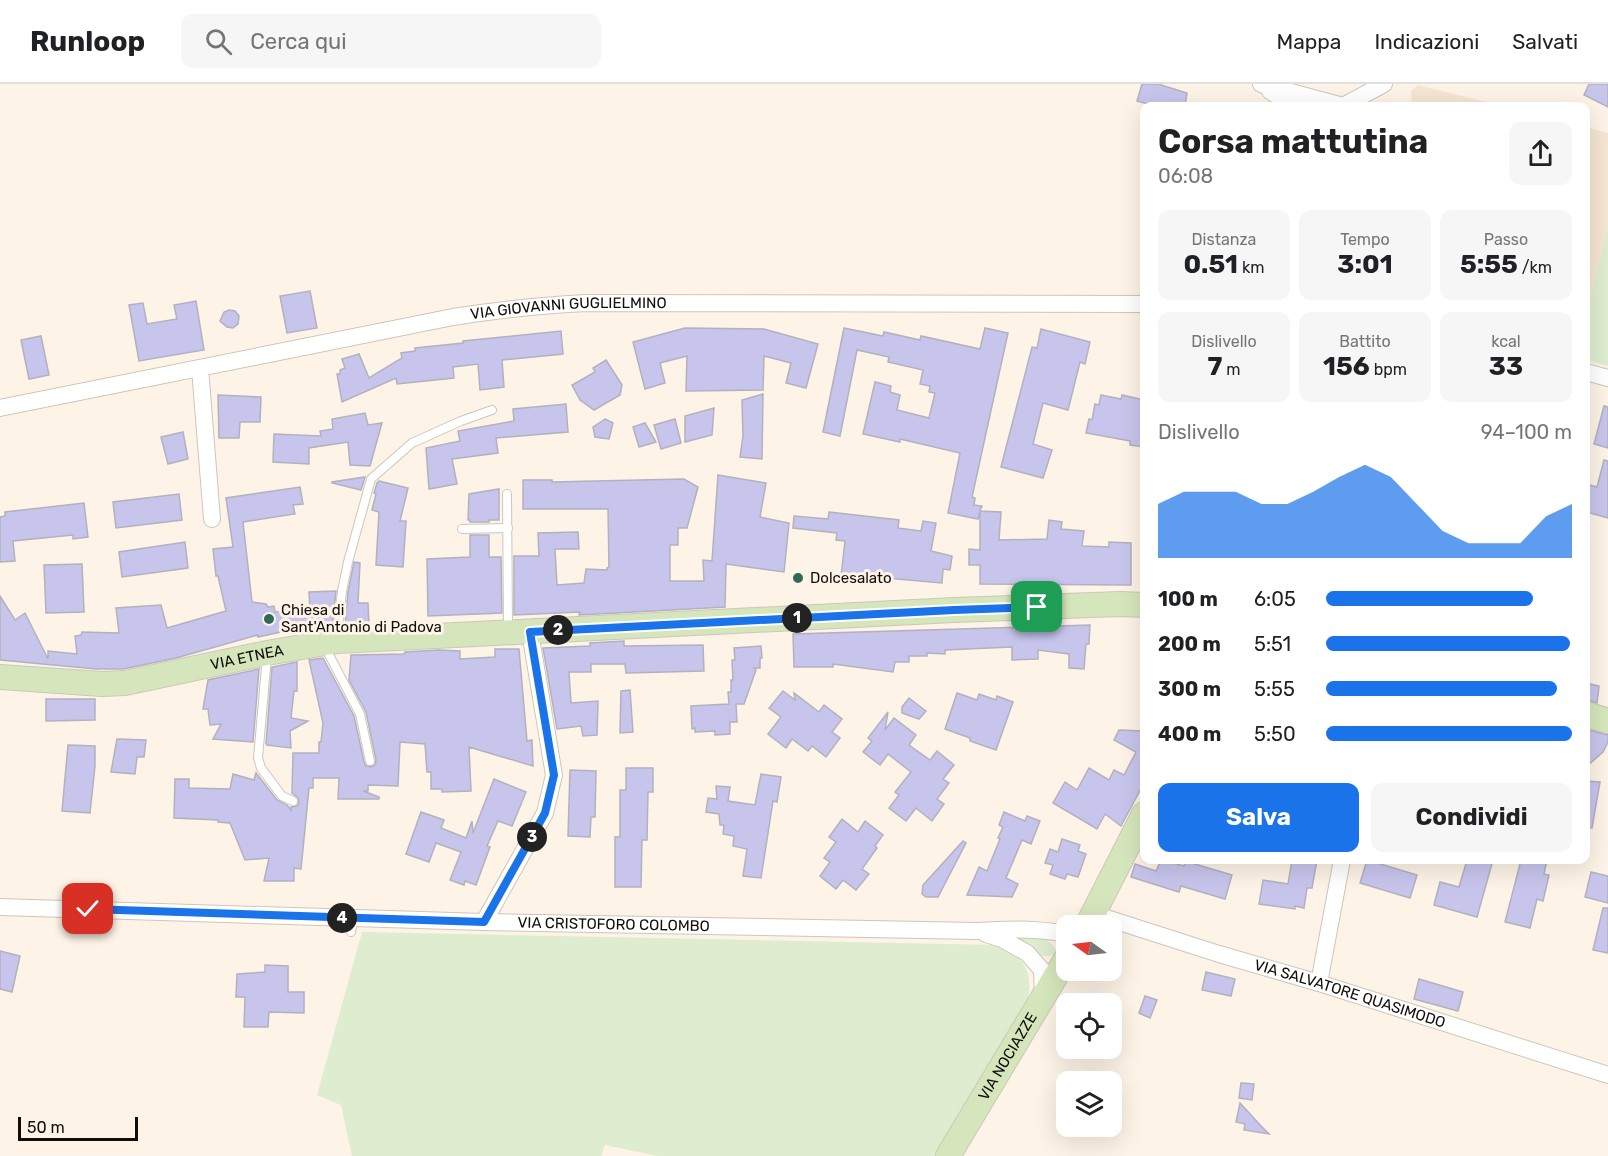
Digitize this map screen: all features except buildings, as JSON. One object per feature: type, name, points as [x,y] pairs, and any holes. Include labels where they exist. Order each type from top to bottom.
[{"type":"main road","name":"VIA ETNEA","points":[[1,680],[125,683],[267,653],[330,643],[954,610],[1140,605]]},
{"type":"main road","points":[[1590,715],[1608,721]]},
{"type":"main road","points":[[1093,915],[1140,822]]},
{"type":"main road","name":"VIA NOCIAZZE","points":[[948,1156],[1043,999],[1056,967]]},
{"type":"street","points":[[1260,84],[1287,102]]},
{"type":"street","points":[[1260,84],[1328,102]]},
{"type":"street","points":[[1350,102],[1384,84]]},
{"type":"street","name":"VIA GIOVANNI GUGLIELMINO","points":[[0,408],[453,317],[542,305],[587,303],[1140,304]]},
{"type":"street","points":[[200,368],[212,519]]},
{"type":"street","points":[[1590,373],[1608,378]]},
{"type":"street","points":[[484,922],[545,813],[554,775],[519,632]]},
{"type":"street","points":[[1319,983],[1341,864]]},
{"type":"street","name":"VIA CRISTOFORO COLOMBO","points":[[0,907],[353,925],[484,922],[976,931]]},
{"type":"street","points":[[976,931],[1018,928],[1056,932]]},
{"type":"street","name":"VIA SALVATORE QUASIMODO","points":[[1122,928],[1319,983],[1608,1075]]},
{"type":"street","points":[[976,931],[1002,939],[1027,953],[1056,965]]},
{"type":"lane","points":[[370,761],[360,714],[330,643],[348,562],[371,479],[412,443],[460,421],[492,410]]},
{"type":"lane","points":[[507,494],[508,528],[519,632]]},
{"type":"lane","points":[[462,529],[508,528]]},
{"type":"lane","points":[[267,653],[258,758],[261,768],[282,796],[293,801]]},
{"type":"shaded area","points":[[1418,85],[1486,102],[1412,102],[1411,91]]},
{"type":"shaded area","points":[[1590,128],[1608,133],[1608,227],[1590,299]]},
{"type":"green space","points":[[1608,227],[1608,366],[1590,361],[1590,299]]},
{"type":"green space","points":[[362,932],[995,945],[1013,954],[1025,966],[1029,992],[1027,1003],[942,1156],[657,1156],[605,1145],[601,1156],[352,1156],[341,1105],[317,1095]]},
{"type":"green space","points":[[1018,935],[1035,936],[1049,941],[1056,950],[1055,954],[1041,956],[1015,938]]},
{"type":"place","name":"Dolcesalato","points":[[798,578]]},
{"type":"place","name":"Chiesa di Sant'Antonio di Padova","points":[[269,619]]},
{"type":"route","points":[[88,909],[484,922],[545,813],[554,775],[530,632],[1037,607]]}]
